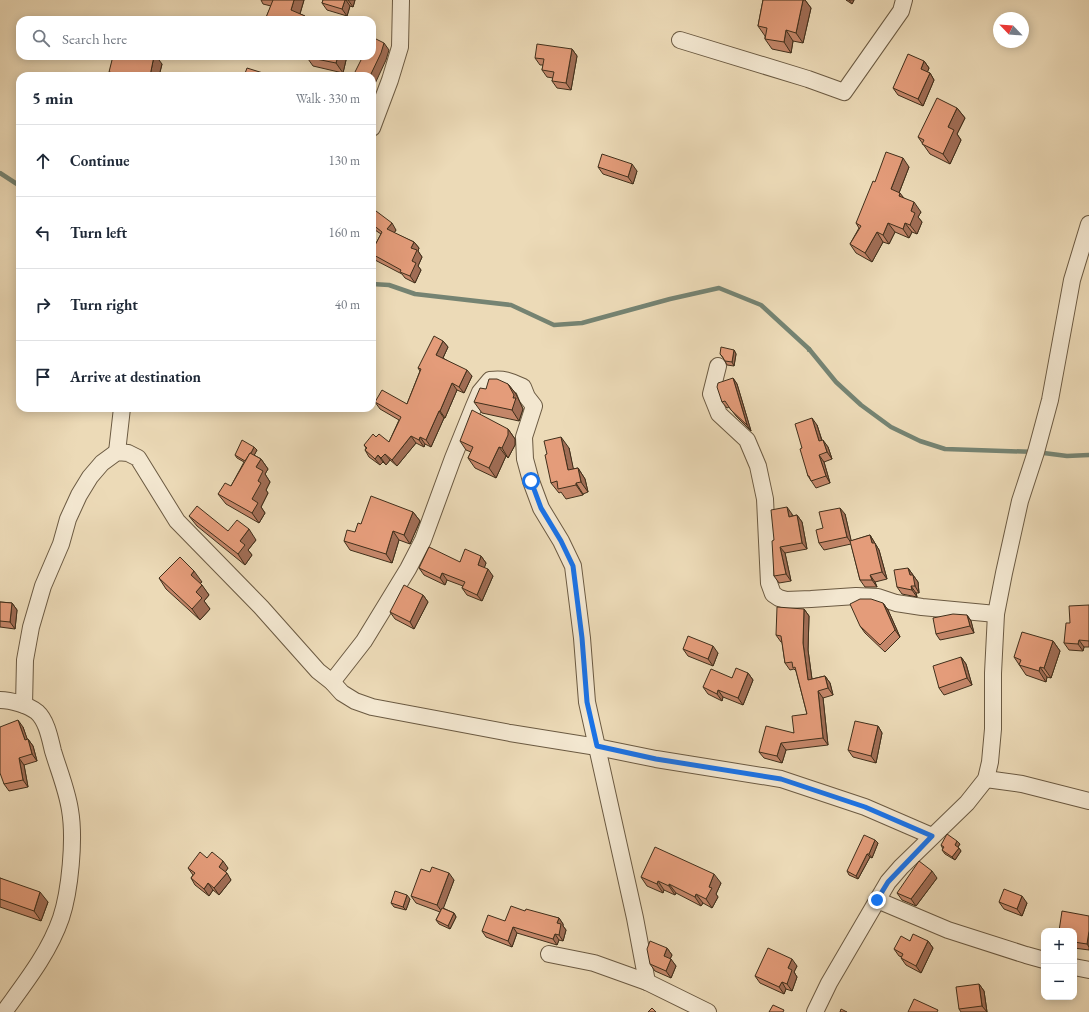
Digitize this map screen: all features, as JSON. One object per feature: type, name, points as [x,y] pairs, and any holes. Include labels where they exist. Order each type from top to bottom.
[{"type":"street","points":[[376,117],[400,47],[401,0]]},
{"type":"street","points":[[680,40],[808,79],[844,92],[901,11],[904,0]]},
{"type":"street","points":[[815,1012],[829,983],[888,882],[932,836],[967,803],[986,779],[990,762],[993,729],[993,673],[996,614],[1010,540],[1050,400],[1072,280],[1089,224]]},
{"type":"street","points":[[718,366],[711,394],[719,414],[747,440],[758,466],[765,499],[769,583],[773,594],[786,600],[811,600],[856,596],[878,597],[896,603],[922,607],[996,614]]},
{"type":"street","points":[[332,682],[364,642],[423,540],[453,458],[480,392],[490,380],[501,378],[510,380],[523,387],[527,397],[534,406],[524,437],[525,459],[541,508],[561,541],[573,566],[582,638],[587,702],[635,918],[647,982]]},
{"type":"street","points":[[117,452],[122,412]]},
{"type":"street","points":[[24,705],[25,660],[31,627],[44,586],[61,544],[68,519],[90,477],[102,463],[117,452],[128,453],[138,458],[177,521],[261,607],[318,671],[332,682],[342,693],[355,701],[372,707],[510,733],[597,746],[656,759],[781,779],[865,807],[932,836]]},
{"type":"street","points":[[0,700],[24,705],[38,713],[48,734],[66,792],[70,811],[72,840],[68,888],[61,918],[47,947],[27,981],[4,1012]]},
{"type":"street","points":[[986,779],[1022,784],[1089,801]]},
{"type":"street","points":[[877,900],[948,930],[1041,959]]},
{"type":"street","points":[[549,954],[594,964],[647,982],[708,1012]]},
{"type":"street","points":[[1077,967],[1089,970]]},
{"type":"building","points":[[273,0],[294,0],[291,10],[305,16],[267,16]]},
{"type":"building","points":[[323,0],[345,0],[342,9],[322,3]]},
{"type":"building","points":[[763,0],[803,0],[796,33],[786,30],[784,42],[765,39],[767,28],[758,26]]},
{"type":"building","points":[[376,39],[384,43],[372,72],[355,72],[361,60],[376,60]]},
{"type":"building","points":[[537,44],[572,49],[566,83],[552,81],[554,72],[542,70],[544,59],[535,58]]},
{"type":"building","points":[[908,54],[924,61],[921,69],[930,73],[918,99],[893,88]]},
{"type":"building","points":[[112,60],[153,60],[151,72],[109,72]]},
{"type":"building","points":[[321,60],[337,60],[336,63]]},
{"type":"building","points":[[247,68],[260,72],[246,72]]},
{"type":"building","points":[[937,98],[957,108],[948,127],[954,130],[943,154],[922,144],[924,140],[918,137]]},
{"type":"building","points":[[886,152],[903,158],[891,189],[900,193],[899,196],[914,202],[911,211],[915,213],[910,225],[905,223],[903,229],[888,223],[883,235],[877,232],[865,253],[850,244],[861,226],[856,223],[873,181],[875,182]]},
{"type":"building","points":[[602,154],[632,164],[628,177],[598,167]]},
{"type":"building","points":[[376,211],[392,223],[387,229],[414,242],[411,248],[417,250],[412,261],[416,263],[410,276],[400,272],[401,270],[376,256],[376,243],[382,232],[376,227]]},
{"type":"building","points":[[434,336],[443,341],[436,355],[467,370],[459,387],[452,383],[426,440],[420,437],[419,440],[411,436],[392,460],[385,454],[381,458],[378,455],[375,459],[365,450],[367,448],[364,445],[373,434],[376,437],[379,434],[389,442],[401,417],[376,403],[376,400],[382,390],[407,404],[421,369],[418,368]]},
{"type":"building","points":[[721,347],[734,350],[732,362],[725,361],[720,354]]},
{"type":"building","points":[[733,378],[747,425],[731,410],[725,401],[722,402],[717,387],[718,383]]},
{"type":"building","points":[[489,379],[497,379],[508,384],[514,395],[513,398],[516,398],[512,410],[474,402],[480,388],[486,389]]},
{"type":"building","points":[[472,410],[508,429],[508,435],[502,448],[499,447],[489,468],[468,458],[473,447],[460,441]]},
{"type":"building","points":[[812,418],[819,441],[823,440],[827,452],[819,455],[826,476],[811,481],[808,476],[800,449],[802,448],[795,424]]},
{"type":"building","points":[[561,437],[568,470],[578,468],[581,482],[576,483],[576,485],[558,489],[557,481],[551,483],[545,455],[547,454],[544,441]]},
{"type":"building","points":[[242,440],[254,447],[245,461],[235,455]]},
{"type":"building","points":[[250,453],[261,459],[256,467],[263,471],[258,481],[261,483],[252,499],[258,503],[252,513],[218,494],[225,483],[231,486]]},
{"type":"building","points":[[371,496],[413,512],[404,535],[393,531],[386,554],[344,541],[347,530],[355,532],[358,523],[361,524]]},
{"type":"building","points":[[197,506],[228,531],[237,520],[249,529],[240,541],[245,545],[238,554],[189,516]]},
{"type":"building","points":[[787,507],[789,517],[797,515],[802,543],[780,547],[786,574],[774,576],[772,541],[774,540],[771,510]]},
{"type":"building","points":[[840,508],[847,537],[819,543],[816,530],[823,528],[819,512]]},
{"type":"building","points":[[870,535],[872,543],[875,543],[882,572],[870,575],[872,580],[860,580],[850,541]]},
{"type":"building","points":[[429,547],[460,562],[465,549],[481,556],[478,565],[488,569],[477,595],[462,588],[465,582],[442,573],[440,578],[419,568]]},
{"type":"building","points":[[180,557],[194,571],[191,575],[202,585],[196,592],[202,598],[192,609],[159,578]]},
{"type":"building","points":[[908,568],[910,575],[913,575],[915,586],[911,586],[912,590],[897,587],[894,570]]},
{"type":"building","points":[[404,585],[423,595],[410,622],[390,612]]},
{"type":"building","points":[[860,599],[871,599],[883,603],[895,630],[880,645],[860,626],[850,604]]},
{"type":"building","points":[[0,602],[12,603],[10,622],[0,621]]},
{"type":"building","points":[[1089,605],[1089,641],[1079,640],[1078,644],[1064,643],[1066,623],[1070,623],[1069,606]]},
{"type":"building","points":[[777,607],[804,609],[803,643],[808,680],[825,676],[828,688],[818,691],[823,738],[781,743],[777,756],[759,752],[766,726],[794,733],[792,716],[807,714],[795,667],[793,668],[792,662],[785,663],[781,636],[776,635]]},
{"type":"building","points":[[953,614],[967,615],[970,626],[936,634],[933,618]]},
{"type":"building","points":[[1022,632],[1053,641],[1044,668],[1040,667],[1039,671],[1019,665],[1021,660],[1014,657]]},
{"type":"building","points":[[688,636],[713,646],[708,659],[683,649]]},
{"type":"building","points":[[961,657],[967,678],[939,688],[933,666]]},
{"type":"building","points":[[736,668],[748,673],[738,698],[718,690],[717,694],[703,687],[711,669],[732,678]]},
{"type":"building","points":[[18,720],[25,740],[28,739],[32,754],[19,758],[23,780],[4,784],[0,773],[0,727]]},
{"type":"building","points":[[855,721],[878,726],[871,756],[848,750]]},
{"type":"building","points":[[947,834],[957,841],[955,845],[959,848],[952,857],[942,850],[944,847],[941,845]]},
{"type":"building","points":[[864,835],[875,840],[869,854],[867,854],[856,876],[847,871]]},
{"type":"building","points":[[655,847],[714,874],[709,887],[712,888],[706,899],[696,894],[695,897],[669,884],[669,886],[658,881],[657,884],[641,877]]},
{"type":"building","points":[[200,852],[207,858],[212,852],[223,861],[219,867],[227,873],[214,888],[208,883],[204,889],[191,878],[195,873],[188,868]]},
{"type":"building","points":[[919,861],[932,871],[911,899],[897,893]]},
{"type":"building","points":[[432,867],[449,873],[437,905],[411,896],[421,869],[430,872]]},
{"type":"building","points":[[0,878],[40,892],[34,911],[0,899]]},
{"type":"building","points":[[1004,889],[1022,896],[1017,909],[999,902]]},
{"type":"building","points":[[395,891],[407,895],[403,907],[391,903]]},
{"type":"building","points":[[511,906],[525,911],[526,909],[559,918],[557,923],[561,924],[559,935],[555,934],[553,939],[513,927],[508,941],[482,931],[488,915],[505,921]]},
{"type":"building","points":[[442,908],[454,913],[448,926],[436,920]]},
{"type":"building","points":[[1062,911],[1089,916],[1087,944],[1077,942],[1077,928],[1059,928]]},
{"type":"building","points":[[913,934],[928,941],[916,966],[901,958],[903,954],[894,949],[901,936],[910,941]]},
{"type":"building","points":[[650,941],[667,948],[664,956],[671,959],[666,971],[650,964],[647,949]]},
{"type":"building","points":[[768,948],[792,959],[788,968],[792,970],[787,984],[782,982],[779,987],[755,976]]},
{"type":"building","points":[[979,984],[982,1006],[959,1009],[956,987]]},
{"type":"building","points":[[914,999],[938,1010],[937,1012],[908,1012]]},
{"type":"building","points":[[773,1005],[784,1010],[783,1012],[769,1012]]},
{"type":"building","points":[[652,1008],[656,1012],[648,1012]]},
{"type":"building","points":[[841,1009],[847,1012],[840,1012]]},
{"type":"waterway","points":[[0,173],[16,183]]},
{"type":"waterway","points":[[376,284],[389,285],[415,294],[511,305],[554,325],[582,323],[670,299],[719,288],[761,305],[809,349]]},
{"type":"waterway","points":[[809,350],[836,382],[861,405],[891,427],[920,441],[945,449],[1036,452],[1067,456],[1089,455]]},
{"type":"route","points":[[531,481],[541,508],[561,541],[573,566],[582,638],[587,702],[597,746],[656,759],[781,779],[865,807],[932,836],[888,882],[877,900]]}]
